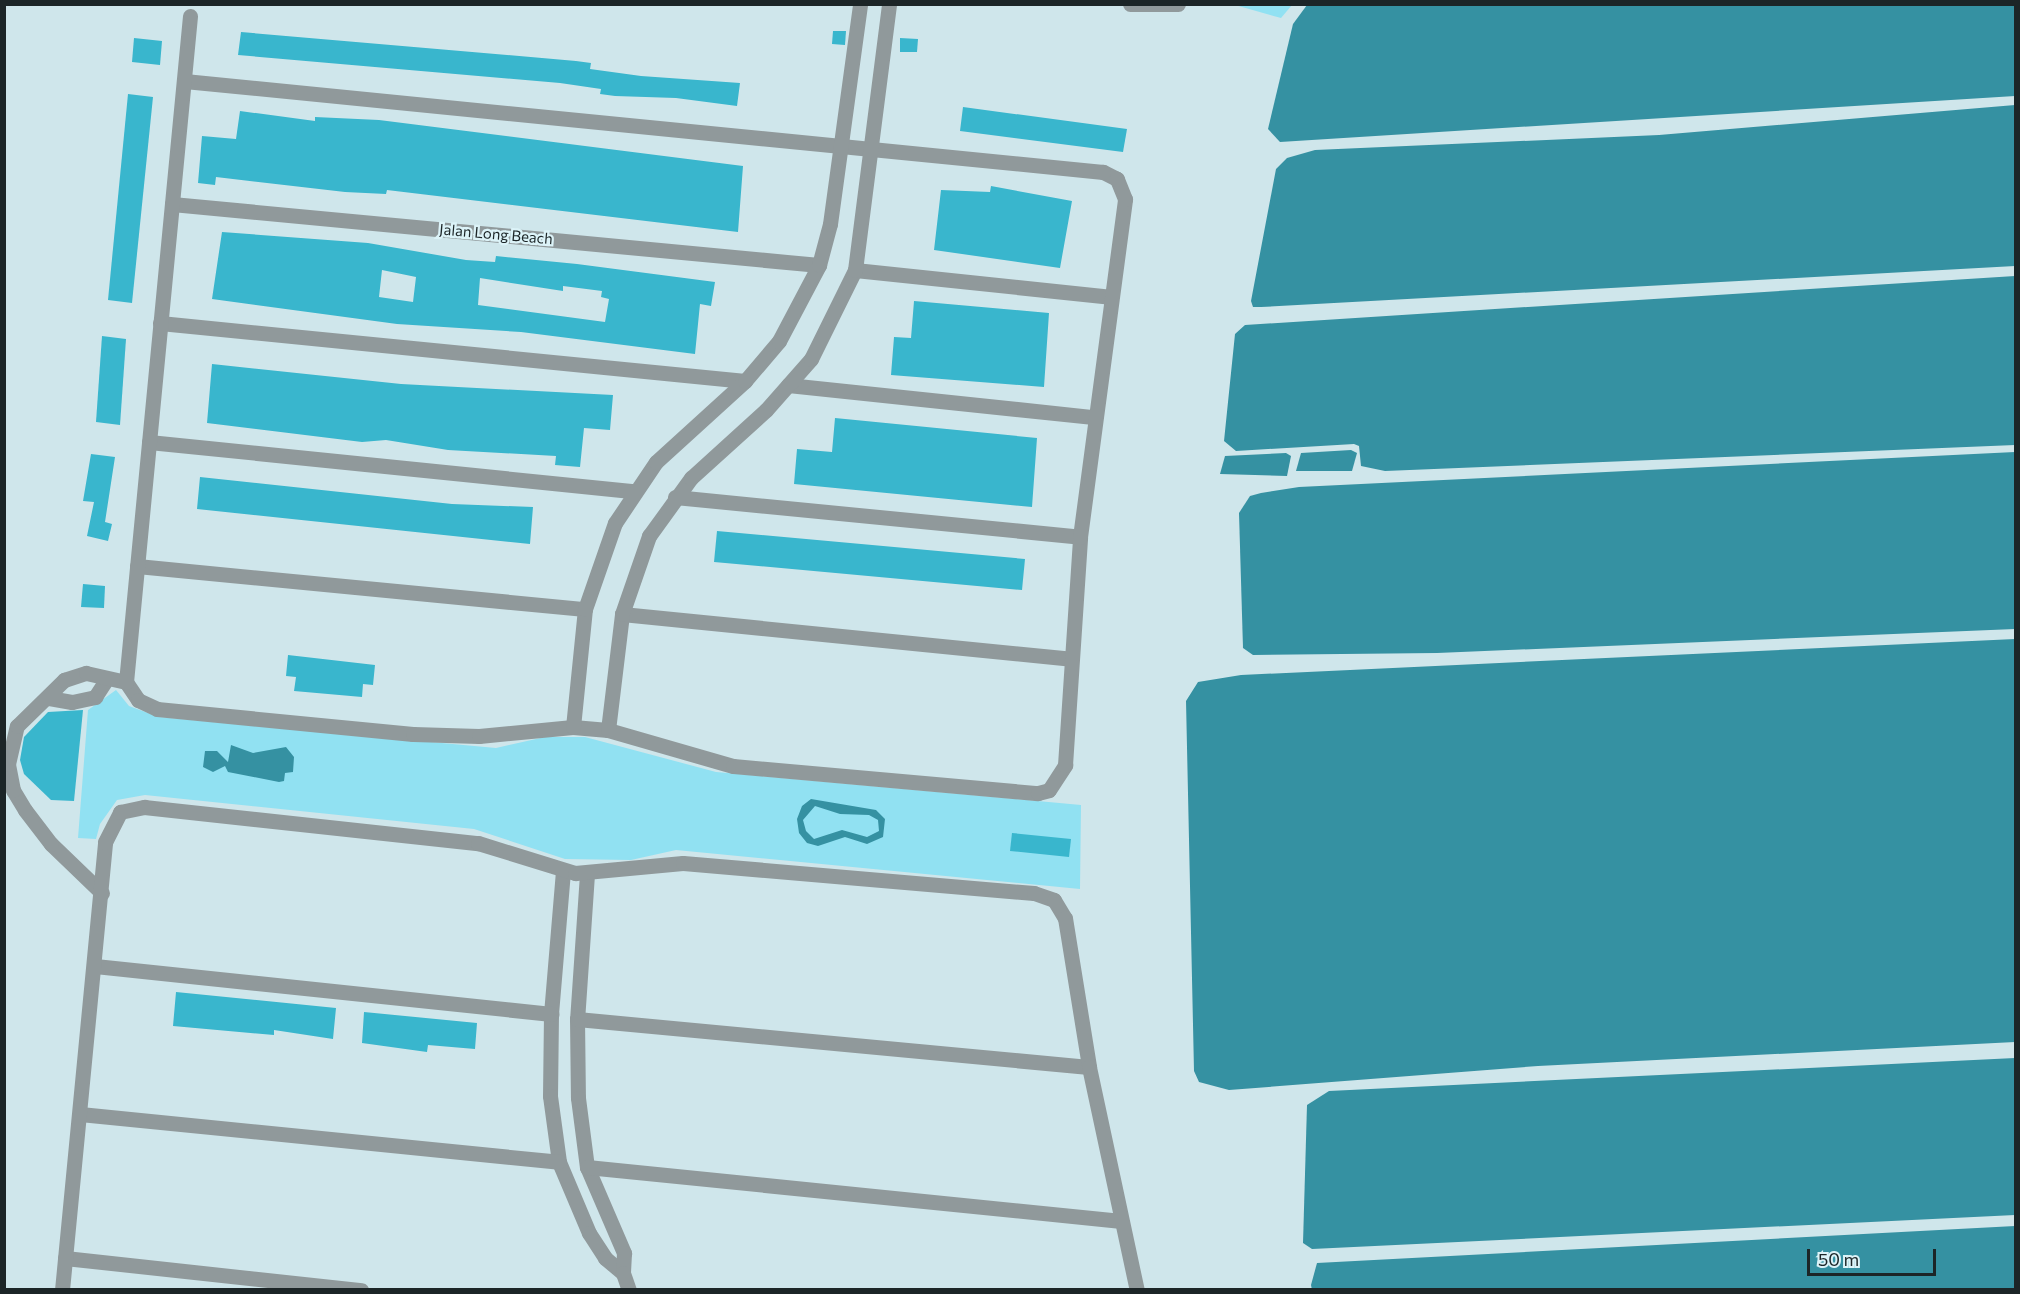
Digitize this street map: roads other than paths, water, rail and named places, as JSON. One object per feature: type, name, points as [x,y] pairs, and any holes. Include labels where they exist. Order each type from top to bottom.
[{"type":"street","points":[[573,727],[585,609],[606,543],[634,491],[656,462],[745,381],[779,341],[819,265],[830,224],[839,143],[860,4]]},
{"type":"street","points":[[608,730],[622,614],[649,536],[675,497],[788,385],[834,319],[855,270],[889,4]]},
{"type":"street","points":[[1130,4],[1178,4]]},
{"type":"street","points":[[184,81],[839,143],[1111,175],[1120,183],[1125,199],[1093,417],[1080,537],[1065,765],[1057,784],[1038,794],[733,766],[608,730],[573,727],[479,736],[413,734],[158,709],[138,700],[126,682],[190,16]]},
{"type":"street","name":"Jalan Long Beach","points":[[172,204],[819,265]]},
{"type":"street","points":[[855,270],[1110,297]]},
{"type":"street","points":[[160,323],[745,381]]},
{"type":"street","points":[[788,385],[1093,417]]},
{"type":"street","points":[[149,442],[634,491]]},
{"type":"street","points":[[675,497],[1080,537]]},
{"type":"street","points":[[137,566],[585,609]]},
{"type":"street","points":[[622,614],[1071,659]]},
{"type":"street","points":[[102,893],[51,844],[25,810],[13,790],[6,764],[8,739],[27,713],[49,698],[74,676],[86,673],[106,680],[126,682]]},
{"type":"street","points":[[49,698],[72,702],[95,697],[106,680]]},
{"type":"street","points":[[62,1290],[95,966],[105,842],[112,821],[130,808],[144,807],[478,843],[563,871],[588,874],[683,862],[1045,896],[1058,903],[1065,918],[1089,1067],[1137,1290]]},
{"type":"street","points":[[563,871],[551,1014],[550,1096],[559,1162],[589,1233],[605,1257],[623,1273]]},
{"type":"street","points":[[588,874],[577,1019],[578,1098],[587,1167],[624,1253],[623,1273],[629,1290]]},
{"type":"street","points":[[95,966],[551,1014]]},
{"type":"street","points":[[577,1019],[1089,1067]]},
{"type":"street","points":[[80,1114],[559,1162]]},
{"type":"street","points":[[587,1167],[1121,1221]]},
{"type":"street","points":[[65,1258],[361,1290]]}]
